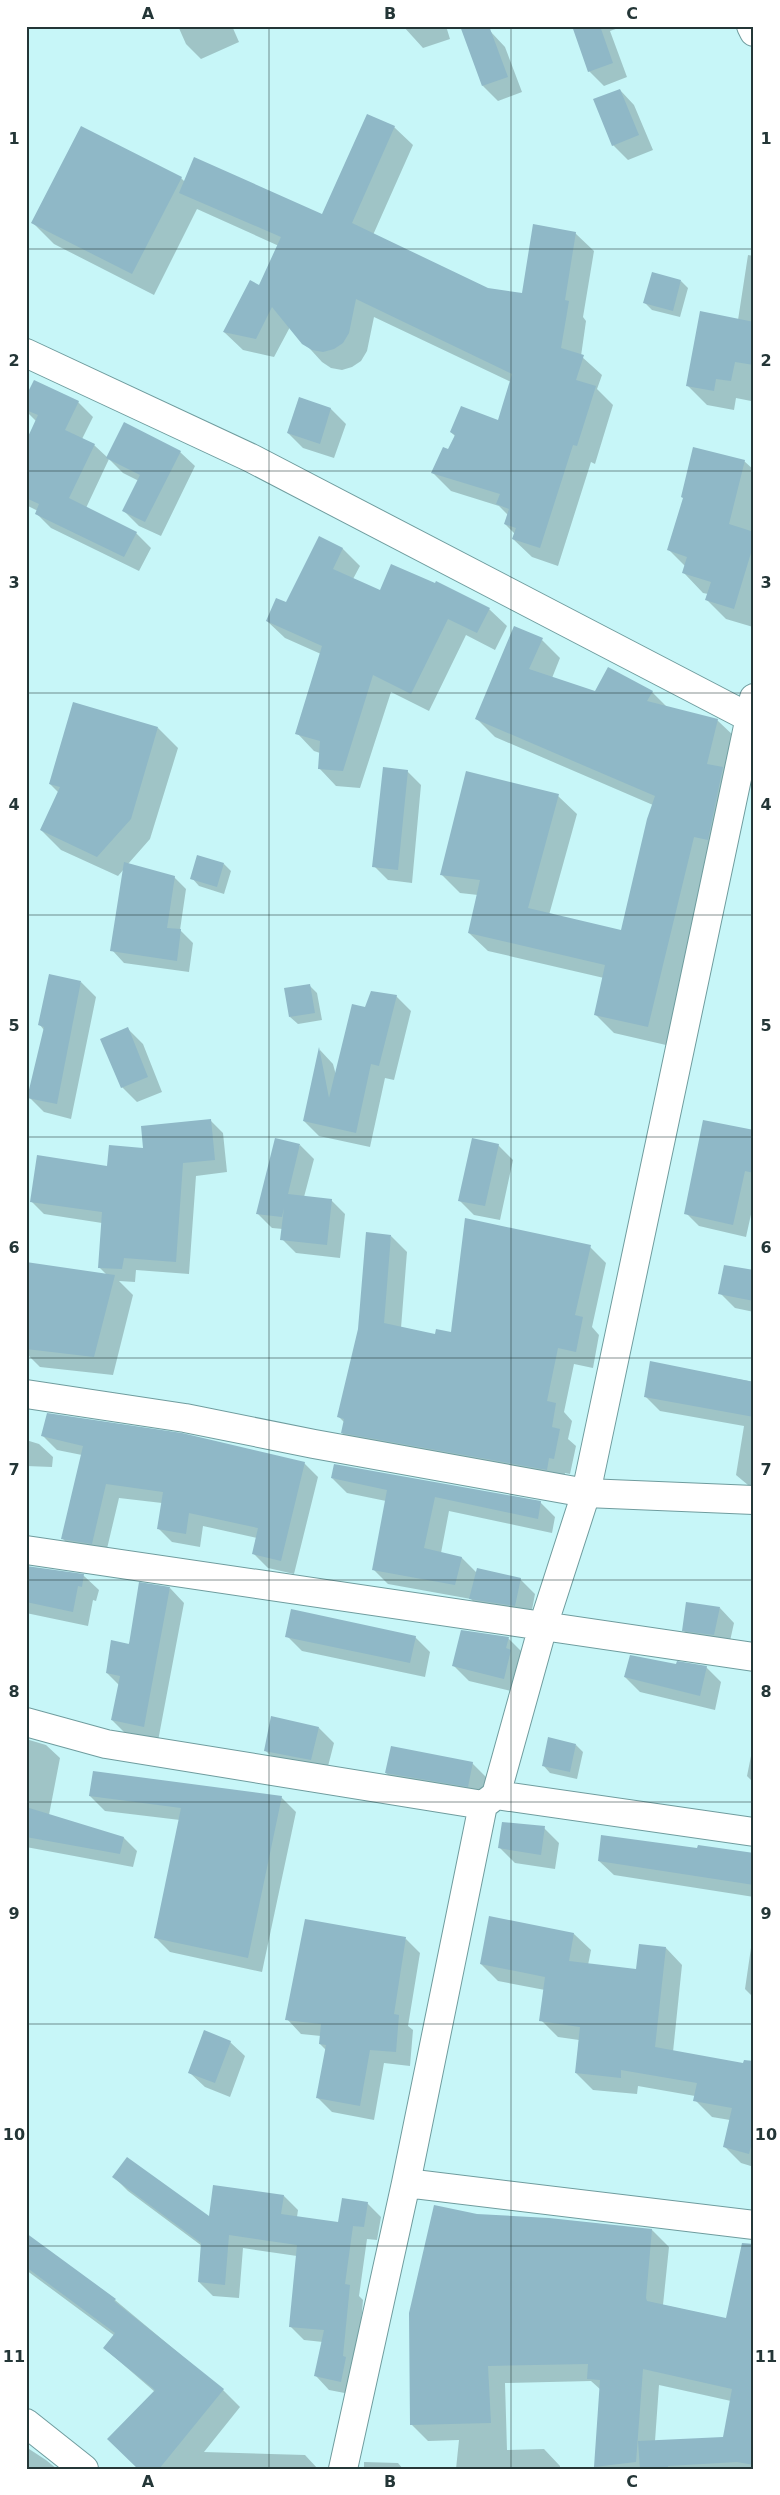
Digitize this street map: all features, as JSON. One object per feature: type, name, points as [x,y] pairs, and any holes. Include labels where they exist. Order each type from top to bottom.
[{"type":"street","points":[[751,26],[754,32]]},
{"type":"street","points":[[26,353],[251,458],[752,712],[586,1493],[490,1800],[342,2469]]},
{"type":"street","points":[[26,1394],[185,1418],[314,1444],[586,1493],[754,1500]]},
{"type":"street","points":[[26,1550],[754,1657]]},
{"type":"street","points":[[26,1722],[106,1744],[490,1800],[754,1832]]},
{"type":"street","points":[[406,2183],[754,2225]]},
{"type":"street","points":[[26,2423],[84,2469]]},
{"type":"building","points":[[460,26],[489,26],[508,77],[482,86]]},
{"type":"building","points":[[572,26],[600,26],[613,63],[588,72]]},
{"type":"building","points":[[620,89],[639,135],[612,146],[593,99]]},
{"type":"building","points":[[367,114],[395,126],[352,223],[488,288],[522,293],[533,224],[576,232],[565,300],[569,301],[561,348],[584,355],[576,380],[596,386],[577,446],[573,445],[540,548],[512,539],[516,528],[504,524],[509,509],[496,504],[500,494],[431,473],[443,447],[448,449],[455,435],[450,432],[461,406],[498,420],[512,374],[356,299],[349,333],[343,343],[334,349],[323,352],[312,350],[302,344],[272,307],[256,339],[223,332],[250,280],[259,285],[281,237],[179,193],[194,157],[322,214]]},
{"type":"building","points":[[81,126],[182,177],[132,274],[31,223]]},
{"type":"building","points":[[652,272],[681,280],[673,311],[643,303]]},
{"type":"building","points":[[700,311],[754,322],[754,365],[735,362],[731,381],[716,379],[714,391],[686,386]]},
{"type":"building","points":[[34,380],[79,401],[65,430],[95,444],[69,498],[137,532],[124,557],[35,514],[39,504],[26,498],[26,441],[38,415],[26,410],[26,396]]},
{"type":"building","points":[[299,397],[331,408],[320,444],[287,433]]},
{"type":"building","points":[[124,422],[181,451],[145,522],[122,511],[140,475],[106,458]]},
{"type":"building","points":[[693,447],[745,460],[729,524],[754,532],[754,543],[734,609],[705,600],[711,582],[682,573],[687,557],[667,550],[683,498],[681,497]]},
{"type":"building","points":[[319,536],[343,548],[333,569],[380,590],[391,564],[435,583],[436,581],[490,608],[477,633],[448,619],[411,694],[373,675],[343,771],[318,769],[320,741],[295,734],[322,646],[266,621],[276,598],[286,602]]},
{"type":"building","points":[[514,626],[543,638],[529,669],[595,691],[608,667],[653,691],[647,701],[718,719],[707,764],[723,767],[708,840],[694,837],[648,1027],[594,1015],[605,965],[468,933],[480,880],[440,875],[466,771],[559,794],[528,908],[621,930],[647,819],[655,796],[475,719]]},
{"type":"building","points":[[73,702],[158,727],[131,819],[97,857],[40,830],[60,787],[49,784]]},
{"type":"building","points":[[383,767],[408,770],[398,870],[372,867]]},
{"type":"building","points":[[197,855],[224,863],[217,887],[190,879]]},
{"type":"building","points":[[124,862],[175,876],[167,928],[181,929],[177,961],[110,951]]},
{"type":"building","points":[[49,974],[81,981],[57,1104],[27,1098],[44,1027],[38,1025]]},
{"type":"building","points":[[310,984],[315,1013],[289,1017],[284,988]]},
{"type":"building","points":[[371,991],[397,995],[379,1066],[371,1064],[356,1133],[303,1121],[319,1047],[329,1098],[352,1004],[365,1007]]},
{"type":"building","points":[[128,1027],[148,1077],[121,1088],[100,1039]]},
{"type":"building","points":[[211,1119],[215,1160],[183,1163],[176,1262],[124,1258],[122,1269],[98,1268],[102,1212],[30,1202],[37,1155],[107,1166],[109,1145],[143,1148],[141,1126]]},
{"type":"building","points":[[703,1120],[754,1130],[754,1173],[745,1171],[733,1225],[684,1214]]},
{"type":"building","points":[[275,1138],[300,1144],[288,1194],[332,1199],[327,1245],[280,1240],[284,1208],[282,1217],[256,1214]]},
{"type":"building","points":[[472,1138],[499,1144],[485,1206],[458,1201]]},
{"type":"building","points":[[465,1218],[591,1245],[575,1315],[583,1317],[576,1352],[558,1348],[547,1401],[556,1403],[552,1427],[560,1429],[554,1459],[549,1458],[547,1470],[341,1433],[344,1419],[337,1417],[358,1329],[366,1232],[391,1235],[384,1323],[435,1334],[436,1329],[451,1332]]},
{"type":"building","points":[[26,1262],[115,1275],[94,1357],[26,1349]]},
{"type":"building","points":[[724,1265],[754,1270],[754,1301],[718,1294]]},
{"type":"building","points":[[650,1361],[754,1382],[754,1417],[644,1397]]},
{"type":"building","points":[[47,1413],[182,1433],[305,1462],[281,1561],[252,1554],[258,1528],[189,1513],[186,1534],[157,1529],[163,1492],[106,1484],[92,1544],[61,1539],[83,1446],[41,1436]]},
{"type":"building","points":[[334,1464],[541,1501],[538,1519],[435,1497],[424,1548],[462,1557],[455,1585],[372,1570],[387,1490],[331,1478]]},
{"type":"building","points":[[26,1566],[84,1574],[82,1587],[78,1586],[73,1612],[26,1602]]},
{"type":"building","points":[[477,1568],[521,1578],[515,1606],[469,1599]]},
{"type":"building","points":[[139,1582],[170,1587],[144,1727],[111,1720],[120,1676],[106,1673],[111,1640],[129,1644]]},
{"type":"building","points":[[686,1602],[720,1607],[714,1635],[682,1631]]},
{"type":"building","points":[[291,1609],[416,1636],[410,1663],[285,1637]]},
{"type":"building","points":[[461,1630],[509,1637],[506,1648],[511,1650],[504,1679],[452,1666]]},
{"type":"building","points":[[630,1655],[676,1664],[677,1661],[707,1666],[700,1696],[624,1677]]},
{"type":"building","points":[[271,1716],[319,1727],[311,1760],[264,1751]]},
{"type":"building","points":[[548,1737],[576,1744],[570,1772],[542,1766]]},
{"type":"building","points":[[391,1746],[473,1762],[468,1787],[385,1773]]},
{"type":"building","points":[[93,1771],[282,1796],[248,1958],[154,1938],[181,1808],[89,1796]]},
{"type":"building","points":[[26,1807],[124,1837],[120,1854],[26,1837]]},
{"type":"building","points":[[502,1822],[545,1826],[541,1855],[498,1848]]},
{"type":"building","points":[[601,1835],[697,1848],[698,1845],[754,1853],[754,1885],[598,1861]]},
{"type":"building","points":[[489,1916],[574,1933],[569,1961],[636,1969],[639,1944],[666,1947],[655,2047],[743,2063],[744,2060],[754,2061],[754,2135],[749,2154],[723,2147],[732,2108],[693,2101],[697,2083],[621,2070],[621,2078],[575,2073],[580,2027],[539,2021],[545,1977],[480,1964]]},
{"type":"building","points":[[305,1919],[406,1937],[394,2014],[399,2015],[396,2052],[370,2050],[360,2106],[316,2098],[326,2045],[319,2044],[321,2024],[285,2020]]},
{"type":"building","points":[[204,2030],[231,2041],[215,2083],[188,2073]]},
{"type":"building","points":[[127,2157],[209,2216],[213,2185],[284,2195],[281,2214],[338,2222],[342,2198],[368,2202],[364,2227],[353,2226],[345,2284],[350,2285],[343,2356],[346,2357],[341,2382],[314,2376],[324,2330],[289,2327],[297,2245],[229,2235],[225,2285],[198,2282],[201,2243],[112,2177]]},
{"type":"building","points":[[434,2205],[477,2214],[549,2218],[652,2229],[647,2301],[726,2318],[742,2243],[754,2244],[754,2465],[737,2462],[668,2466],[668,2469],[640,2469],[638,2441],[723,2437],[732,2389],[643,2369],[636,2462],[594,2467],[600,2380],[587,2379],[588,2364],[488,2366],[491,2423],[410,2425],[409,2313]]},
{"type":"building","points":[[26,2233],[116,2299],[114,2301],[224,2389],[159,2469],[138,2469],[107,2439],[155,2390],[103,2348],[115,2333],[26,2267]]}]
